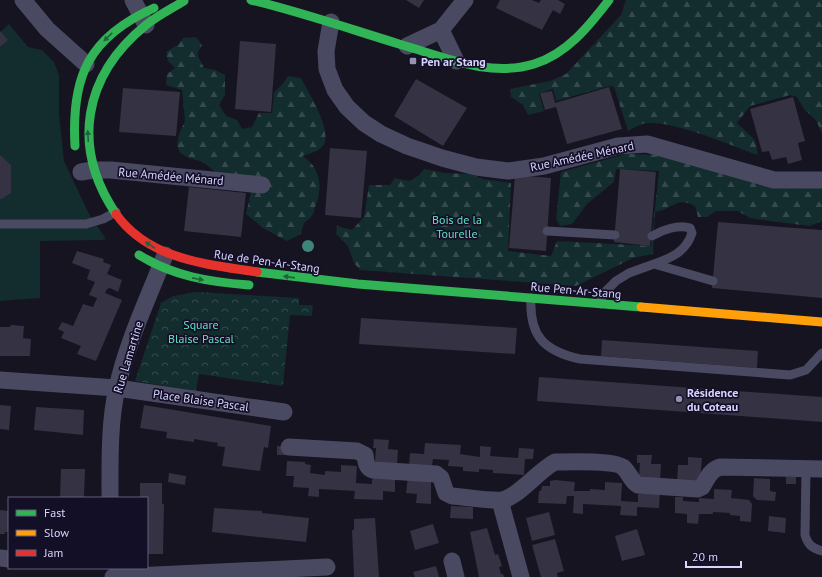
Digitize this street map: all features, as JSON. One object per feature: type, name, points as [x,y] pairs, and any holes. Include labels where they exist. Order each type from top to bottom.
[{"type":"street","points":[[23,0],[47,29],[86,64]]},
{"type":"street","points":[[250,0],[282,4],[331,22],[472,66],[497,69],[521,67],[543,61],[570,42],[589,25],[609,0]]},
{"type":"street","points":[[407,46],[441,30],[465,0]]},
{"type":"street","name":"Rue de Pen-Ar-Stang","points":[[83,168],[90,154],[88,127],[92,100],[96,88],[114,58],[122,48],[139,13],[186,1]]},
{"type":"street","name":"Rue de Pen-Ar-Stang","points":[[186,1],[161,6],[139,13],[110,34],[86,64],[77,91],[74,110],[83,168],[101,190],[116,212],[163,260],[218,266],[328,282]]},
{"type":"street","name":"Rue Amédée Ménard","points":[[331,22],[326,51],[327,69],[335,90],[347,107],[364,123],[381,134],[407,146],[442,158],[476,167],[508,171],[549,165],[618,146],[647,144],[774,180],[822,180]]},
{"type":"street","points":[[441,30],[456,61]]},
{"type":"street","name":"Rue Amédée Ménard","points":[[83,168],[262,185]]},
{"type":"street","name":"Rue de Pen-Ar-Stang","points":[[130,249],[163,260],[197,279],[256,285]]},
{"type":"street","name":"Rue Lamartine","points":[[110,497],[112,434],[117,388],[133,336],[163,260]]},
{"type":"street","name":"Rue de Pen-Ar-Stang","points":[[296,286],[328,282]]},
{"type":"street","name":"Rue Pen-Ar-Stang","points":[[328,282],[822,322]]},
{"type":"street","name":"Place Blaise Pascal","points":[[0,380],[117,388],[284,412]]},
{"type":"street","points":[[289,447],[362,452],[365,456],[369,469],[436,474],[441,478],[446,493],[452,496],[503,500],[555,462],[612,464],[624,468],[633,482],[638,485],[698,489],[702,487],[709,473],[720,467],[814,469]]},
{"type":"street","points":[[503,500],[502,508],[521,577]]},
{"type":"street","points":[[113,577],[327,567]]},
{"type":"lane","points":[[96,88],[86,64],[114,58]]},
{"type":"lane","points":[[0,224],[86,224],[104,219],[116,212]]},
{"type":"lane","points":[[600,304],[602,295],[616,281],[629,273],[675,256],[687,245],[692,233],[690,228],[684,226],[662,230],[652,236]]},
{"type":"lane","points":[[547,231],[615,236]]},
{"type":"lane","points":[[654,264],[713,281]]},
{"type":"lane","points":[[531,298],[532,322],[539,337],[560,354],[580,359],[790,374],[806,370],[822,353]]},
{"type":"lane","points":[[814,469],[805,535],[807,542],[812,547],[822,551]]},
{"type":"green space","points":[[626,0],[822,0],[822,134],[816,120],[804,109],[797,97],[790,95],[750,106],[737,123],[755,140],[758,155],[683,128],[667,125],[653,123],[642,124],[628,131],[614,87],[609,86],[556,101],[553,89],[539,93],[544,111],[528,115],[523,105],[511,97],[510,89],[550,81],[566,74],[621,15]]},
{"type":"green space","points":[[9,24],[28,47],[42,50],[54,62],[59,75],[59,114],[64,161],[89,214],[106,239],[40,241],[40,298],[0,301],[0,32]]},
{"type":"green space","points":[[196,37],[202,45],[197,54],[204,68],[215,70],[225,75],[225,95],[219,105],[226,116],[237,120],[242,129],[252,127],[259,113],[272,113],[274,92],[282,85],[288,76],[301,78],[319,112],[325,132],[325,141],[320,149],[302,156],[313,165],[316,171],[319,184],[318,198],[314,213],[305,223],[301,234],[287,241],[263,228],[246,214],[251,192],[220,176],[203,162],[189,158],[180,153],[177,145],[179,134],[185,121],[182,90],[166,85],[167,74],[175,68],[168,61],[166,52],[179,44],[183,38]]},
{"type":"green space","name":"Bois de la Tourelle","points":[[626,154],[665,155],[822,187],[822,221],[810,226],[750,218],[738,211],[716,211],[707,217],[698,217],[695,206],[683,202],[675,204],[655,212],[653,254],[633,258],[576,286],[360,270],[354,263],[348,246],[336,234],[337,226],[352,230],[364,217],[369,185],[390,185],[395,178],[410,181],[419,175],[424,169],[445,173],[469,174],[483,179],[511,183],[508,251],[551,256],[557,241],[651,246],[659,171],[616,169],[614,182],[587,204],[572,224],[560,226],[556,219],[561,172]]},
{"type":"green space","name":"Square Blaise Pascal","points":[[196,292],[299,298],[299,305],[313,305],[312,316],[290,315],[283,386],[199,374],[196,391],[135,381],[161,303],[173,296]]},
{"type":"building","points":[[406,0],[424,0],[419,8]]},
{"type":"building","points":[[500,0],[532,0],[539,3],[541,0],[558,0],[565,4],[560,14],[553,10],[542,30],[496,8]]},
{"type":"building","points":[[0,31],[8,40],[0,47]]},
{"type":"building","points":[[240,41],[276,44],[271,112],[235,109]]},
{"type":"building","points":[[416,79],[467,108],[443,146],[394,116]]},
{"type":"building","points":[[609,87],[622,129],[567,144],[556,107],[545,110],[540,93],[552,91],[555,103]]},
{"type":"building","points":[[123,88],[180,92],[176,136],[119,132]]},
{"type":"building","points":[[793,97],[805,141],[798,143],[802,160],[788,164],[786,157],[772,160],[769,151],[762,152],[750,109]]},
{"type":"building","points":[[330,148],[367,151],[361,218],[325,215]]},
{"type":"building","points":[[0,155],[11,165],[11,193],[2,199],[0,199]]},
{"type":"building","points":[[620,169],[656,172],[650,246],[614,242]]},
{"type":"building","points":[[515,175],[551,178],[546,251],[509,248]]},
{"type":"building","points":[[189,187],[246,193],[241,237],[184,231]]},
{"type":"building","points":[[718,222],[822,230],[822,298],[712,288]]},
{"type":"building","points":[[77,251],[104,259],[103,262],[111,265],[107,274],[122,280],[118,292],[110,288],[107,289],[105,293],[122,300],[96,361],[77,354],[81,346],[61,338],[64,332],[58,329],[62,322],[73,326],[83,304],[93,307],[97,298],[89,295],[95,282],[87,279],[90,270],[72,263]]},
{"type":"building","points":[[361,318],[517,328],[515,354],[359,344]]},
{"type":"building","points":[[11,325],[24,326],[23,338],[31,339],[30,356],[0,356],[0,327],[10,327]]},
{"type":"building","points":[[602,340],[758,351],[757,368],[601,356]]},
{"type":"building","name":"Résidence du Coteau","points":[[539,377],[822,397],[822,422],[537,401]]},
{"type":"building","points":[[0,405],[11,406],[9,430],[0,429]]},
{"type":"building","points":[[144,405],[271,426],[268,448],[264,447],[260,471],[222,466],[225,447],[217,446],[218,443],[194,439],[194,442],[166,438],[167,432],[140,428]]},
{"type":"building","points":[[36,407],[84,410],[83,435],[34,430]]},
{"type":"building","points":[[374,439],[389,440],[388,449],[398,450],[397,466],[378,465],[375,461],[376,448],[373,448]]},
{"type":"building","points":[[425,443],[461,445],[460,454],[480,457],[480,446],[491,447],[490,456],[518,458],[519,448],[534,449],[533,459],[525,459],[524,475],[493,473],[493,470],[479,469],[479,472],[463,471],[463,467],[448,466],[449,460],[433,459],[432,466],[409,465],[410,453],[424,454]]},
{"type":"building","points":[[277,446],[286,447],[286,455],[277,455]]},
{"type":"building","points":[[637,455],[652,455],[651,464],[661,464],[660,481],[639,476],[640,463],[637,463]]},
{"type":"building","points":[[688,457],[702,458],[700,483],[677,482],[678,465],[688,465]]},
{"type":"building","points":[[287,461],[305,462],[305,464],[311,465],[310,473],[325,475],[325,471],[341,472],[341,465],[357,466],[356,483],[372,484],[372,480],[376,476],[395,478],[395,492],[383,491],[383,500],[354,499],[355,491],[319,489],[319,497],[308,496],[309,488],[293,487],[294,476],[286,476]]},
{"type":"building","points":[[61,469],[85,469],[84,497],[60,497]]},
{"type":"building","points":[[169,473],[186,476],[185,485],[168,482]]},
{"type":"building","points":[[408,476],[431,480],[431,504],[416,503],[417,494],[406,493]]},
{"type":"building","points":[[786,477],[796,477],[796,484],[786,484]]},
{"type":"building","points":[[754,478],[770,479],[770,491],[776,492],[775,501],[757,500],[753,496]]},
{"type":"building","points":[[550,481],[575,482],[574,491],[590,491],[590,489],[605,490],[605,482],[622,483],[621,501],[638,502],[638,494],[660,491],[659,508],[637,507],[637,516],[620,515],[621,506],[583,504],[583,514],[573,513],[574,496],[567,496],[566,504],[538,503],[539,491],[541,491],[542,486],[550,486]]},
{"type":"building","points":[[140,483],[162,483],[162,504],[164,504],[163,554],[148,554],[148,497],[140,497]]},
{"type":"building","points":[[714,489],[732,490],[731,498],[749,500],[752,504],[751,522],[740,521],[740,516],[730,515],[730,513],[713,512],[713,514],[699,514],[698,524],[687,523],[687,514],[675,513],[675,497],[683,497],[683,501],[699,502],[699,498],[714,499]]},
{"type":"building","points":[[451,506],[473,507],[473,519],[450,518]]},
{"type":"building","points":[[214,508],[262,511],[262,513],[309,518],[306,542],[212,532]]},
{"type":"building","points":[[0,510],[8,511],[8,532],[5,532],[5,534],[0,534]]},
{"type":"building","points":[[549,512],[555,535],[532,541],[526,518]]},
{"type":"building","points":[[769,516],[786,518],[785,533],[768,531]]},
{"type":"building","points":[[375,518],[379,577],[354,577],[352,530],[354,530],[354,519]]},
{"type":"building","points":[[433,524],[439,543],[415,550],[410,531]]},
{"type":"building","points":[[487,528],[495,555],[498,554],[502,566],[499,567],[501,574],[503,574],[504,577],[479,577],[470,532]]},
{"type":"building","points":[[637,529],[645,555],[622,561],[615,536]]},
{"type":"building","points":[[555,539],[564,571],[557,573],[558,577],[541,577],[532,545]]},
{"type":"building","points":[[436,566],[439,577],[415,577],[413,572]]},
{"type":"traffic: fast","points":[[251,0],[307,15],[466,64],[500,68],[517,68],[534,64],[557,53],[585,29],[609,0]]},
{"type":"traffic: fast","points":[[116,214],[102,189],[93,163],[89,138],[90,114],[97,90],[108,67],[125,45],[150,22],[184,1]]},
{"type":"traffic: fast","points":[[75,146],[77,99],[81,79],[89,62],[99,46],[114,32],[132,19],[154,8]]},
{"type":"traffic: fast","points":[[139,255],[165,268],[192,277],[249,285]]},
{"type":"traffic: fast","points":[[257,272],[358,284],[641,307]]},
{"type":"traffic: slow","points":[[641,307],[822,322]]},
{"type":"traffic: jam","points":[[116,214],[129,229],[145,241],[162,250],[199,262],[257,272]]},
{"type":"place","name":"Pen ar Stang","points":[[413,61]]},
{"type":"place","name":"Résidence du Coteau","points":[[679,399]]}]
